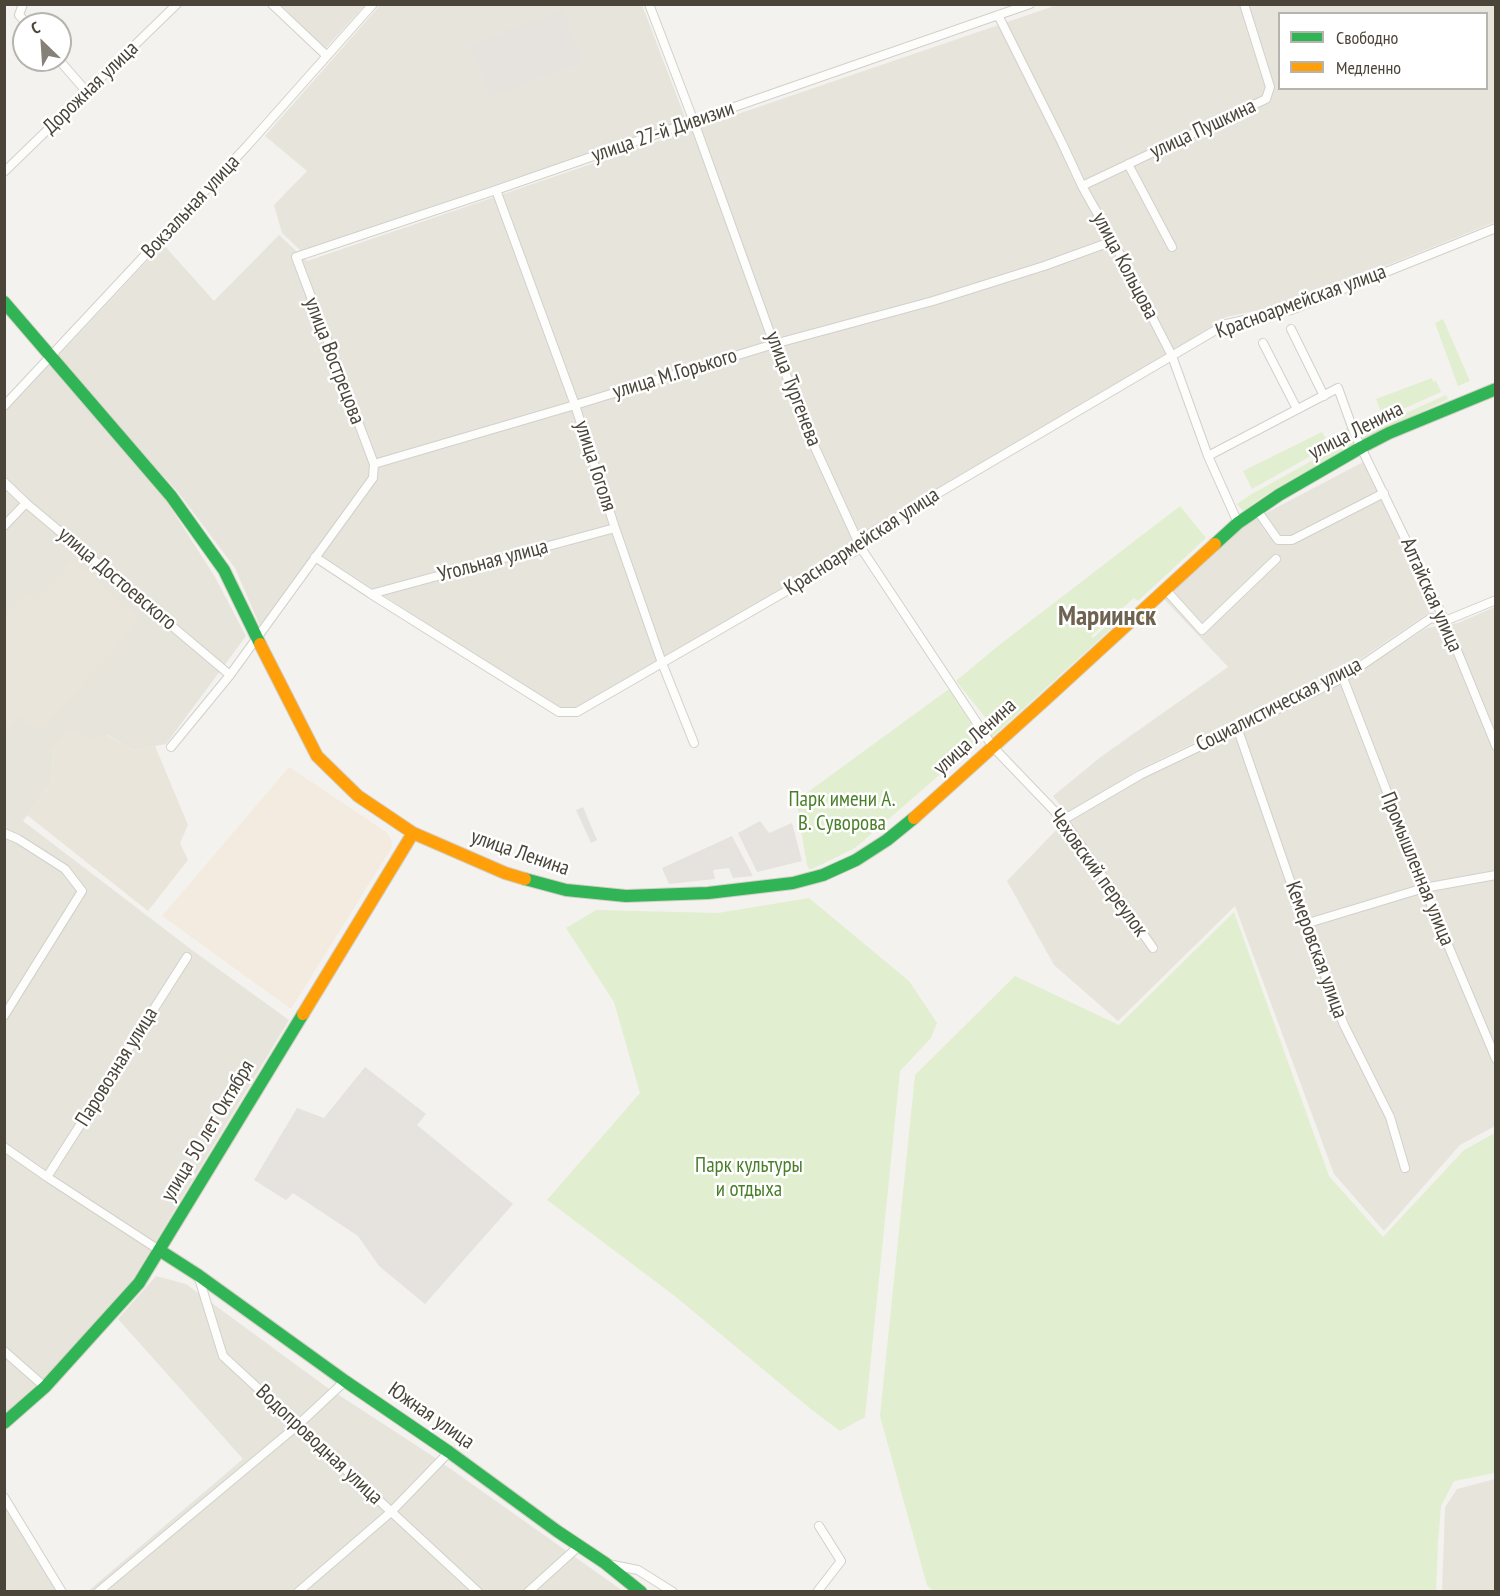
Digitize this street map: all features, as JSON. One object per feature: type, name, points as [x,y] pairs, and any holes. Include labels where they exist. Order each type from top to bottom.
[{"type":"main road","name":"улица Ленина","points":[[4,302],[171,496],[224,570],[318,756],[358,796],[412,833],[505,873],[566,890],[626,896],[741,890],[793,883],[823,874],[856,860],[887,840],[993,747],[1238,523],[1280,495],[1362,447],[1389,433],[1496,389]]},
{"type":"main road","name":"улица 50 лет Октября","points":[[4,1423],[45,1387],[139,1283],[412,833]]},
{"type":"main road","name":"Южная улица","points":[[159,1250],[449,1452],[605,1563],[641,1592]]},
{"type":"street","name":"Дорожная улица","points":[[7,166],[177,4]]},
{"type":"street","points":[[272,4],[327,56]]},
{"type":"street","name":"Вокзальная улица","points":[[4,406],[247,146],[373,4]]},
{"type":"street","name":"улица Тургенева","points":[[649,4],[774,344],[812,441],[861,548],[993,747]]},
{"type":"street","name":"улица 27-й Дивизии","points":[[296,257],[694,122],[1030,4]]},
{"type":"street","name":"улица Пушкина","points":[[1082,186],[1266,99],[1270,87],[1244,4]]},
{"type":"street","name":"улица Кольцова","points":[[998,15],[1082,186],[1172,356],[1208,456],[1238,523]]},
{"type":"street","points":[[70,72],[87,92]]},
{"type":"street","points":[[1128,164],[1172,248]]},
{"type":"street","name":"улица Гоголя","points":[[496,190],[574,405],[662,663],[694,743]]},
{"type":"street","name":"Красноармейская улица","points":[[315,557],[560,712],[577,712],[861,548],[862,538],[1226,324],[1291,310],[1496,228]]},
{"type":"street","name":"улица М.Горького","points":[[374,464],[774,344],[933,302],[1113,241]]},
{"type":"street","name":"улица Вострецова","points":[[296,257],[374,464]]},
{"type":"street","points":[[1208,456],[1324,396],[1291,329]]},
{"type":"street","points":[[1263,343],[1297,409]]},
{"type":"street","name":"Алтайская улица","points":[[1324,396],[1338,388],[1356,435],[1445,621],[1496,746]]},
{"type":"street","points":[[171,747],[258,638],[373,478],[374,464]]},
{"type":"street","name":"улица Достоевского","points":[[4,482],[230,675]]},
{"type":"street","points":[[1257,510],[1278,540],[1293,540],[1384,493]]},
{"type":"street","points":[[4,526],[26,503]]},
{"type":"street","name":"Угольная улица","points":[[371,594],[615,528]]},
{"type":"street","points":[[1165,589],[1202,630],[1276,559]]},
{"type":"street","name":"Социалистическая улица","points":[[1063,820],[1140,775],[1343,678],[1431,618],[1445,621],[1496,600]]},
{"type":"street","name":"Промышленная улица","points":[[1343,678],[1424,888],[1496,1059]]},
{"type":"street","name":"Кемеровская улица","points":[[1237,728],[1305,924],[1344,1025],[1390,1117],[1405,1168]]},
{"type":"street","name":"Чеховский переулок","points":[[993,747],[1063,820],[1153,948]]},
{"type":"street","points":[[4,833],[18,838],[65,869],[82,891],[4,1016]]},
{"type":"street","points":[[1305,924],[1424,888],[1496,875]]},
{"type":"street","name":"Паровозная улица","points":[[47,1177],[187,957]]},
{"type":"street","points":[[4,1147],[159,1250]]},
{"type":"street","name":"Водопроводная улица","points":[[198,1275],[223,1356],[478,1592]]},
{"type":"street","points":[[4,1351],[45,1387]]},
{"type":"street","points":[[98,1592],[298,1425],[345,1381]]},
{"type":"street","points":[[298,1592],[391,1512],[449,1452]]},
{"type":"street","points":[[4,1497],[62,1592]]},
{"type":"street","points":[[817,1592],[841,1561],[819,1526]]},
{"type":"street","points":[[528,1592],[579,1546]]},
{"type":"street","points":[[605,1563],[638,1570],[673,1592]]},
{"type":"shaded area","points":[[381,4],[642,5],[686,120],[301,251],[282,233],[274,205],[307,171],[265,136]]},
{"type":"shaded area","points":[[281,5],[365,5],[325,49]]},
{"type":"shaded area","points":[[1057,5],[1495,5],[1495,222],[1293,303],[1226,317],[1164,357],[862,534],[856,547],[578,708],[560,710],[315,551],[260,626],[235,568],[178,492],[55,359],[163,244],[214,301],[279,235],[307,261]]},
{"type":"shaded area","points":[[562,10],[582,62],[491,97],[471,45]]},
{"type":"shaded area","points":[[49,362],[166,500],[215,577],[246,636],[166,744],[133,750],[107,735],[93,741],[54,747],[51,783],[23,821],[192,950],[289,1020],[133,1279],[46,1376],[5,1414],[4,412]]},
{"type":"shaded area","points":[[1369,459],[1430,612],[1341,672],[1138,770],[1067,814],[1053,796],[1102,756],[1228,667],[1163,598],[1247,523]]},
{"type":"shaded area","points":[[73,559],[140,620],[39,733],[19,716],[5,731],[5,616],[25,593],[35,601]]},
{"type":"shaded area","points":[[1495,607],[1495,1126],[1460,1145],[1384,1231],[1334,1174],[1235,906],[1118,1021],[1054,965],[1007,881],[1059,827],[1142,778],[1338,685],[1427,628],[1458,623]]},
{"type":"shaded area","points":[[71,730],[93,741],[106,735],[133,750],[155,746],[188,825],[180,843],[188,860],[148,911],[27,815],[51,783],[54,747]]},
{"type":"shaded area","points":[[289,767],[386,832],[391,839],[392,847],[291,1009],[162,916]]},
{"type":"shaded area","points":[[583,807],[597,840],[591,843],[576,810]]},
{"type":"shaded area","points":[[760,821],[769,833],[792,823],[802,861],[757,872],[738,833]]},
{"type":"shaded area","points":[[732,836],[753,876],[733,878],[729,868],[713,870],[715,879],[669,884],[662,868]]},
{"type":"shaded area","points":[[365,1067],[426,1114],[417,1125],[513,1204],[425,1304],[379,1266],[358,1236],[293,1193],[286,1200],[254,1180],[297,1108],[324,1118]]},
{"type":"shaded area","points":[[156,1276],[186,1284],[325,1386],[431,1455],[623,1591],[87,1592],[243,1459],[118,1319]]},
{"type":"shaded area","points":[[1495,1479],[1495,1591],[1442,1591],[1445,1507],[1457,1489]]},
{"type":"shaded area","points":[[5,1506],[56,1591],[5,1591]]},
{"type":"green space","points":[[1443,319],[1470,381],[1458,386],[1435,323]]},
{"type":"green space","points":[[1432,378],[1441,392],[1383,418],[1376,399]]},
{"type":"green space","points":[[1446,395],[1448,399],[1361,439],[1359,434]]},
{"type":"green space","points":[[1349,427],[1352,433],[1252,489],[1243,471],[1322,432],[1326,439]]},
{"type":"green space","points":[[1351,439],[1354,446],[1283,484],[1243,511],[1237,504],[1250,495]]},
{"type":"green space","points":[[1180,506],[1206,538],[1138,601],[1134,598],[1091,636],[1093,638],[1110,623],[1113,627],[991,738],[984,728],[989,722],[956,681]]},
{"type":"green space","name":"Парк имени А. В. Суворова","points":[[949,689],[981,739],[855,848],[809,869],[797,806],[808,792]]},
{"type":"green space","name":"Парк культуры и отдыха","points":[[809,898],[909,981],[937,1023],[931,1038],[900,1071],[865,1417],[840,1431],[676,1297],[547,1200],[640,1093],[614,1002],[566,928],[596,910],[718,913]]},
{"type":"green space","points":[[1234,912],[1329,1176],[1383,1237],[1464,1150],[1495,1133],[1495,1473],[1454,1481],[1441,1506],[1436,1591],[933,1591],[927,1585],[880,1416],[915,1075],[1015,976],[1119,1025]]},
{"type":"traffic: fast","points":[[4,302],[171,496],[224,570],[260,644]]},
{"type":"traffic: fast","points":[[1215,544],[1238,523],[1279,495],[1362,447],[1389,433],[1496,389]]},
{"type":"traffic: fast","points":[[525,879],[566,890],[626,896],[708,893],[793,883],[823,875],[856,860],[887,840],[914,818]]},
{"type":"traffic: fast","points":[[4,1423],[45,1387],[139,1283],[303,1014]]},
{"type":"traffic: fast","points":[[159,1250],[449,1452],[605,1563],[641,1592]]},
{"type":"traffic: slow","points":[[914,818],[1215,544]]},
{"type":"traffic: slow","points":[[260,644],[317,756],[358,796],[413,833],[505,873],[525,879]]},
{"type":"traffic: slow","points":[[303,1014],[413,833]]},
{"type":"district","name":"Мариинск","points":[[1107,617]]}]
